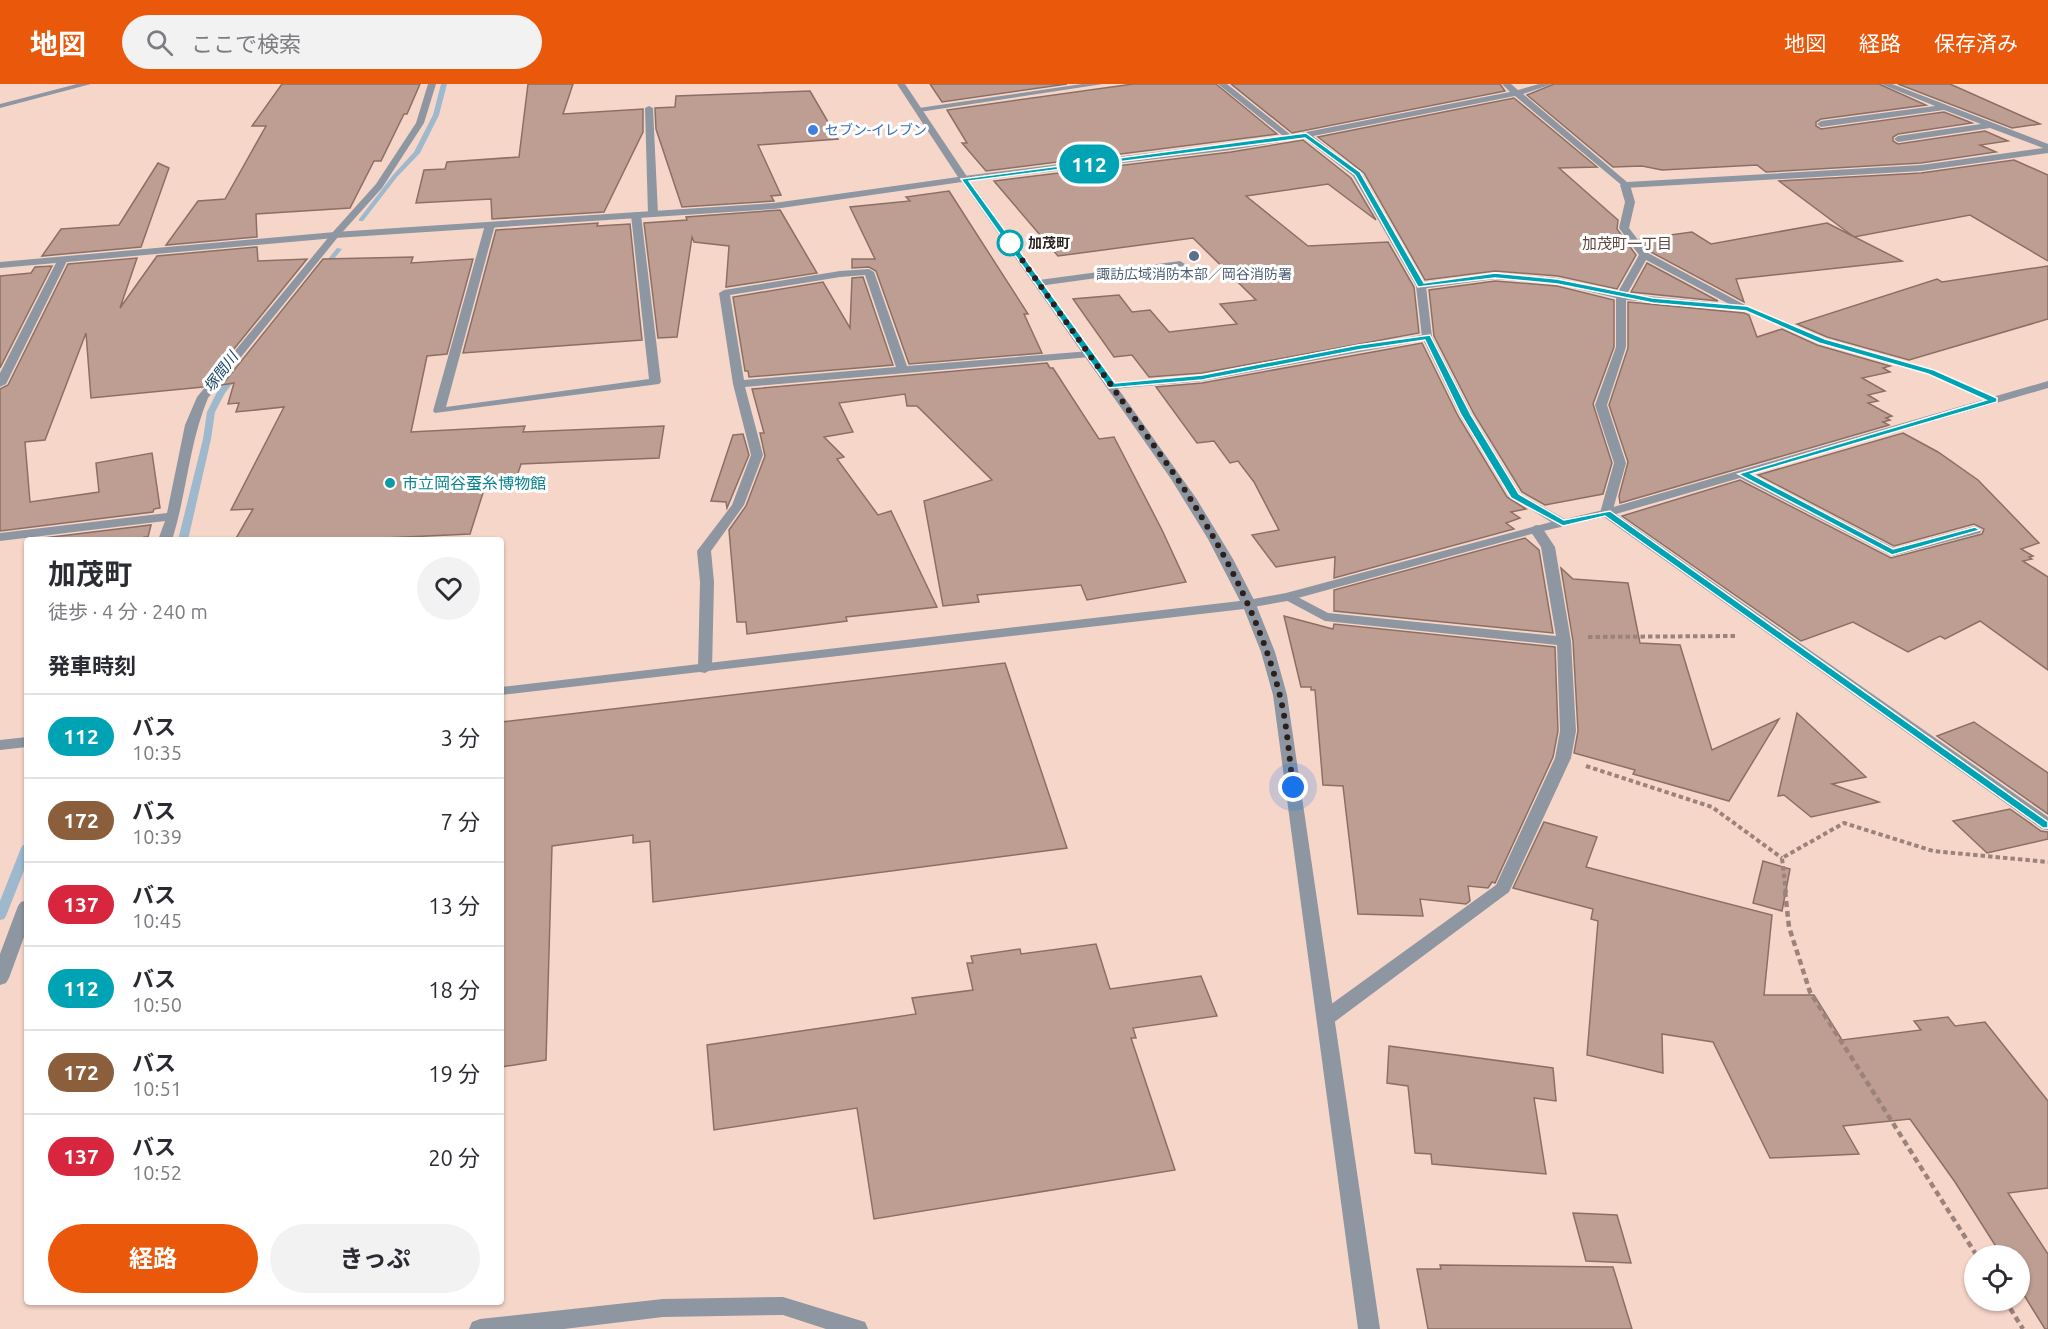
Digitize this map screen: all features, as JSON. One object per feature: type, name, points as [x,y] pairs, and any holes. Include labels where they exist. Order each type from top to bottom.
[{"type":"street","points":[[0,106],[87,84]]},
{"type":"street","points":[[166,537],[174,516],[191,425],[203,397],[335,235],[378,186],[407,146],[420,123],[432,84]]},
{"type":"street","points":[[901,84],[964,179],[1090,354],[1202,516],[1248,604],[1266,646],[1280,695],[1369,1329]]},
{"type":"street","points":[[919,110],[1046,87],[1099,84]]},
{"type":"street","points":[[1222,84],[1289,137]]},
{"type":"street","points":[[1506,84],[1625,184],[1630,202],[1624,228],[1644,255],[1747,308],[1822,341],[1931,372],[1994,400]]},
{"type":"street","points":[[0,265],[335,235],[774,206],[964,179],[1231,147],[1306,135],[1517,93],[1548,84]]},
{"type":"street","points":[[1893,85],[2048,148]]},
{"type":"street","points":[[1821,124],[1947,106]]},
{"type":"street","points":[[649,108],[653,214]]},
{"type":"street","points":[[1898,140],[1992,125]]},
{"type":"street","points":[[1306,135],[1358,174],[1421,286],[1427,337],[1466,415],[1515,496],[1563,523]]},
{"type":"street","points":[[1625,184],[1910,169],[2048,148]]},
{"type":"street","points":[[490,225],[439,411],[655,382],[636,215]]},
{"type":"street","points":[[1606,513],[1620,463],[1601,405],[1621,347],[1622,296],[1644,255]]},
{"type":"street","points":[[0,384],[63,259]]},
{"type":"street","points":[[1039,282],[1180,264]]},
{"type":"street","points":[[705,669],[707,582],[704,551],[738,505],[757,455],[739,384],[724,292],[840,274],[869,272],[903,370]]},
{"type":"street","points":[[1421,286],[1495,276],[1557,282],[1622,296],[1747,308]]},
{"type":"street","points":[[1112,386],[1202,378],[1427,337]]},
{"type":"street","points":[[739,384],[1090,354]]},
{"type":"street","points":[[504,691],[705,669],[1248,604],[1287,597],[1536,529],[1606,513],[2048,384]]},
{"type":"street","points":[[1742,474],[1892,552],[1975,530]]},
{"type":"street","points":[[1606,513],[2048,825]]},
{"type":"street","points":[[0,537],[174,516]]},
{"type":"street","points":[[1326,1018],[1503,888],[1563,758],[1568,731],[1564,639],[1548,547],[1536,529]]},
{"type":"street","points":[[1287,597],[1325,617],[1564,639]]},
{"type":"street","points":[[0,745],[24,742]]},
{"type":"street","points":[[0,978],[24,914]]},
{"type":"street","points":[[480,1329],[663,1308],[783,1306],[857,1329]]},
{"type":"path","points":[[1564,639],[1778,636]]},
{"type":"path","points":[[1563,758],[1712,807],[1782,858],[1789,927],[1810,992],[1970,1245]]},
{"type":"path","points":[[1782,858],[1844,823],[1934,851],[2048,862]]},
{"type":"path","points":[[2012,1311],[2023,1329]]},
{"type":"building","points":[[282,84],[420,84],[407,114],[404,114],[381,161],[374,161],[350,208],[256,214],[257,237],[166,245],[198,201],[225,199],[266,126],[252,126]]},
{"type":"building","points":[[528,84],[573,84],[563,114],[643,109],[643,132],[604,212],[492,219],[491,199],[416,203],[424,170],[445,169],[447,162],[519,157]]},
{"type":"building","points":[[930,84],[1067,84],[942,102]]},
{"type":"building","points":[[1133,84],[1216,84],[1277,134],[986,171],[962,143],[967,143],[947,110]]},
{"type":"building","points":[[1231,84],[1500,84],[1505,91],[1292,133]]},
{"type":"building","points":[[1554,84],[1879,84],[1926,105],[1821,119],[1816,122],[1816,126],[1821,129],[1944,112],[1972,123],[1898,134],[1893,137],[1893,141],[1898,144],[1985,131],[2008,141],[1980,145],[1996,152],[1921,163],[1766,172],[1757,165],[1662,170],[1642,166],[1613,167],[1527,95]]},
{"type":"building","points":[[1898,84],[1950,84],[2040,124],[2012,128]]},
{"type":"building","points":[[810,91],[838,139],[758,145],[781,195],[771,196],[774,201],[682,207],[656,129],[655,108],[675,107],[676,96]]},
{"type":"building","points":[[1514,98],[1597,167],[1559,168],[1618,220],[1617,229],[1636,255],[1617,289],[1558,276],[1495,271],[1425,280],[1364,173],[1318,137]]},
{"type":"building","points":[[1303,140],[1351,178],[1376,220],[1328,184],[1246,196],[1308,246],[1388,242],[1414,287],[1419,333],[1202,373],[1149,377],[1132,355],[1114,357],[1073,299],[1119,295],[1132,312],[1150,310],[1169,332],[1237,324],[1220,304],[1256,300],[1193,238],[1058,256],[994,181],[1231,152]]},
{"type":"building","points":[[2014,160],[2048,175],[2048,261],[1970,215],[1854,237],[1779,181],[1921,173]]},
{"type":"building","points":[[158,163],[169,168],[141,247],[42,256],[61,229],[119,225]]},
{"type":"building","points":[[949,191],[1028,314],[1024,314],[1042,353],[909,364],[876,271],[869,267],[852,268],[852,259],[875,259],[850,207],[910,201],[906,197]]},
{"type":"building","points":[[780,210],[817,273],[726,287],[729,246],[694,242],[692,237],[677,337],[658,338],[644,223],[687,220],[686,217]]},
{"type":"building","points":[[598,223],[597,226],[630,224],[642,340],[463,353],[496,230]]},
{"type":"building","points":[[1827,223],[1902,261],[1736,279],[1744,302],[1649,251],[1640,239],[1692,232],[1711,244]]},
{"type":"building","points":[[257,247],[258,261],[307,259],[203,387],[91,398],[86,333],[45,440],[25,442],[30,502],[99,492],[96,463],[152,453],[160,508],[154,509],[153,512],[0,531],[0,389],[8,385],[68,264],[137,258],[120,308],[157,256]]},
{"type":"building","points":[[413,257],[411,263],[473,259],[447,354],[427,356],[411,432],[525,426],[523,432],[664,426],[659,458],[521,464],[517,476],[488,477],[470,534],[406,537],[237,537],[253,509],[231,510],[284,407],[236,412],[239,403],[228,404],[234,383],[222,385],[323,259]]},
{"type":"building","points":[[1647,263],[1718,301],[1631,292]]},
{"type":"building","points":[[52,266],[0,368],[0,276],[31,273],[35,267]]},
{"type":"building","points":[[2048,266],[2048,319],[1909,360],[1827,337],[1797,324],[1937,279],[1942,282]]},
{"type":"building","points":[[863,277],[893,365],[749,377],[748,371],[745,371],[733,297],[823,282],[850,328],[852,278]]},
{"type":"building","points":[[1495,281],[1557,286],[1614,300],[1614,347],[1593,404],[1612,463],[1603,494],[1545,505],[1522,492],[1474,414],[1434,336],[1429,290]]},
{"type":"building","points":[[1628,302],[1744,313],[1749,315],[1757,337],[1782,329],[1817,345],[1890,366],[1883,368],[1890,372],[1862,378],[1885,391],[1868,395],[1878,401],[1868,403],[1892,416],[1886,418],[1890,420],[1883,422],[1889,425],[1620,503],[1619,496],[1628,462],[1609,405],[1628,348]]},
{"type":"building","points":[[1422,343],[1458,416],[1507,497],[1526,509],[1511,512],[1520,518],[1506,523],[1514,529],[1334,578],[1335,557],[1276,567],[1252,535],[1279,530],[1254,482],[1238,461],[1230,463],[1214,441],[1197,443],[1156,387],[1202,383]]},
{"type":"building","points":[[1047,363],[1050,368],[1053,368],[1099,439],[1114,437],[1186,582],[1087,600],[1081,585],[977,595],[979,602],[943,606],[924,501],[992,480],[917,406],[907,406],[905,394],[839,403],[853,432],[824,437],[844,457],[837,459],[878,515],[891,511],[937,607],[846,617],[847,621],[747,634],[746,622],[737,622],[729,530],[746,506],[765,456],[760,433],[764,433],[752,389]]},
{"type":"building","points":[[1903,433],[1938,452],[1978,480],[2039,543],[2021,549],[2033,556],[2029,557],[2032,559],[2023,561],[2048,577],[2048,670],[1980,621],[1945,639],[1940,636],[1908,652],[1853,622],[1801,641],[1622,516],[1740,480],[1891,558],[1982,534],[1984,529],[1974,524],[1894,546],[1758,475]]},
{"type":"building","points":[[743,434],[749,455],[727,508],[726,502],[711,501],[733,435]]},
{"type":"building","points":[[151,525],[148,537],[52,537]]},
{"type":"building","points":[[1525,538],[1539,550],[1553,633],[1334,611],[1334,590]]},
{"type":"building","points":[[1561,568],[1573,579],[1628,583],[1640,643],[1680,645],[1712,750],[1779,719],[1729,801],[1633,774],[1635,770],[1574,753],[1578,731],[1573,641]]},
{"type":"building","points":[[1284,616],[1333,629],[1334,624],[1555,647],[1558,731],[1553,757],[1495,883],[1492,882],[1488,888],[1468,886],[1470,901],[1466,904],[1420,899],[1423,916],[1358,914],[1343,786],[1323,785],[1315,690],[1311,690],[1311,687],[1301,687]]},
{"type":"building","points":[[1005,663],[1067,848],[653,902],[650,841],[633,843],[633,835],[552,846],[546,1060],[504,1067],[504,722]]},
{"type":"building","points":[[1797,713],[1866,777],[1832,784],[1879,802],[1811,817],[1784,795],[1778,796]]},
{"type":"building","points":[[1974,722],[2048,773],[2048,814],[1937,736]]},
{"type":"building","points":[[2010,809],[2041,831],[2048,832],[2048,839],[1987,853],[1953,821]]},
{"type":"building","points":[[1544,822],[1597,837],[1586,867],[1772,915],[1764,995],[1814,995],[1842,1040],[1921,1030],[1914,1021],[1948,1017],[1955,1026],[1985,1022],[2048,1101],[2048,1188],[2008,1193],[2048,1254],[2048,1329],[2045,1329],[2030,1305],[2030,1245],[1995,1245],[1955,1182],[1910,1119],[1843,1126],[1859,1154],[1770,1158],[1713,1042],[1662,1034],[1663,1073],[1587,1055],[1598,921],[1591,919],[1593,909],[1513,888]]},
{"type":"building","points":[[1763,861],[1790,869],[1782,911],[1753,903]]},
{"type":"building","points":[[1096,944],[1110,989],[1201,976],[1217,1016],[1133,1028],[1136,1038],[1131,1038],[1175,1170],[874,1219],[857,1108],[714,1130],[707,1045],[916,1014],[912,998],[973,990],[967,963],[973,963],[971,956],[1020,949],[1021,954]]},
{"type":"building","points":[[1389,1046],[1553,1068],[1556,1101],[1534,1098],[1546,1174],[1432,1164],[1431,1154],[1415,1153],[1408,1086],[1387,1083]]},
{"type":"building","points":[[1573,1213],[1617,1215],[1631,1263],[1586,1261]]},
{"type":"building","points":[[1440,1265],[1613,1267],[1632,1329],[1428,1329],[1417,1269],[1441,1269]]},
{"type":"waterway","name":"塚間川","points":[[361,220],[395,176],[417,153],[436,115],[444,84]]},
{"type":"waterway","name":"塚間川","points":[[322,270],[339,249]]},
{"type":"waterway","name":"塚間川","points":[[184,537],[207,439],[211,412],[221,392],[236,374]]},
{"type":"waterway","name":"塚間川","points":[[0,916],[24,856]]},
{"type":"bus line","name":"112","points":[[1975,530],[1892,552],[1742,474],[1994,400],[1931,372],[1822,341],[1747,308],[1653,301],[1557,282],[1495,276],[1421,286],[1358,174],[1306,135],[1231,147],[964,179],[1112,386],[1202,378],[1427,337],[1466,415],[1515,496],[1563,523],[1606,513],[2048,825]]},
{"type":"place","name":"セブン-イレブン","points":[[813,130]]},
{"type":"place","name":"加茂町","points":[[1010,243]]},
{"type":"place","name":"諏訪広域消防本部／岡谷消防署","points":[[1194,256]]},
{"type":"place","name":"市立岡谷蚕糸博物館","points":[[390,483]]},
{"type":"district","name":"加茂町一丁目","points":[[1627,244]]},
{"type":"route","points":[[1010,243],[1177,478],[1202,516],[1236,579],[1266,646],[1280,695],[1293,787]]}]
